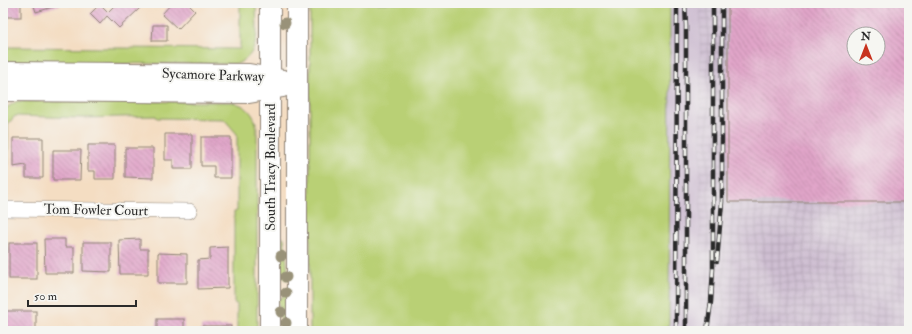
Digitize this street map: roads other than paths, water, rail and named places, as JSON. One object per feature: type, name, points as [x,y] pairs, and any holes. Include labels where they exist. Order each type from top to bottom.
[{"type":"main road","name":"South Tracy Boulevard","points":[[270,3],[270,331]]},
{"type":"main road","name":"South Tracy Boulevard","points":[[296,331],[297,3]]},
{"type":"main road","name":"Sycamore Parkway","points":[[3,72],[249,74],[270,84]]},
{"type":"main road","name":"Sycamore Parkway","points":[[3,91],[249,93],[270,84],[296,83]]},
{"type":"street","name":"Tom Fowler Court","points":[[3,209],[189,211]]},
{"type":"railway","points":[[676,331],[677,3]]},
{"type":"railway","points":[[685,3],[686,331]]},
{"type":"railway","points":[[707,331],[713,269],[713,3]]},
{"type":"railway","points":[[717,261],[722,202],[722,3]]}]
